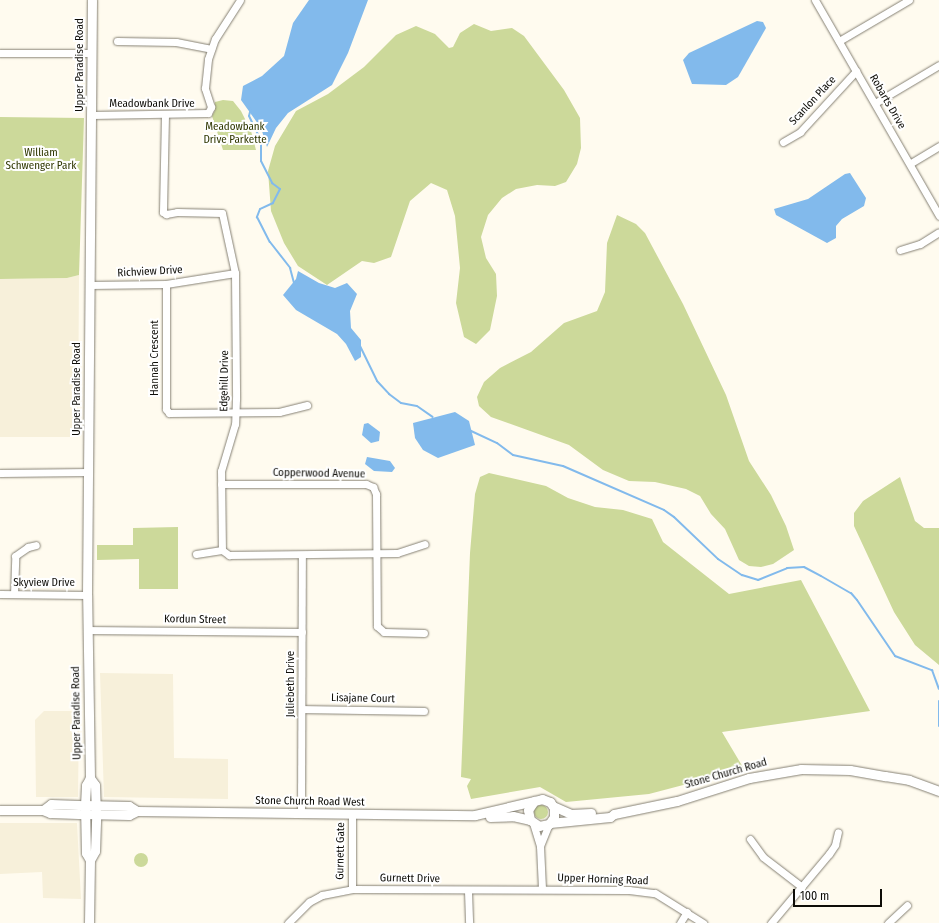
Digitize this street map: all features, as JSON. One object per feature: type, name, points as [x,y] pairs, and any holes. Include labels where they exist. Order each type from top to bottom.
[{"type":"main road","name":"Upper Paradise Road","points":[[90,860],[86,853],[85,804],[86,785],[90,778],[87,595],[92,0]]},
{"type":"main road","name":"Stone Church Road","points":[[549,823],[610,817],[614,814],[665,805],[749,778],[801,769],[850,770],[909,780],[939,791]]},
{"type":"main road","name":"Upper Paradise Road","points":[[89,923],[90,860],[94,851],[95,809],[95,785],[90,778]]},
{"type":"main road","points":[[544,799],[553,806],[554,815],[549,823],[542,826],[519,817],[490,818],[484,815],[544,799]]},
{"type":"main road","points":[[531,822],[528,810],[534,801]]},
{"type":"main road","name":"Stone Church Road West","points":[[43,810],[51,804],[85,804],[95,809],[129,815],[136,811],[484,815]]},
{"type":"main road","name":"Stone Church Road","points":[[553,806],[571,814],[610,811],[614,814]]},
{"type":"main road","name":"Stone Church Road West","points":[[0,810],[43,810],[50,813],[85,814],[95,809]]},
{"type":"street","name":"Meadowbank Drive","points":[[92,115],[204,115],[210,110],[205,78],[211,49],[240,0]]},
{"type":"street","name":"Robarts Drive","points":[[815,0],[911,163],[939,216]]},
{"type":"street","points":[[839,41],[909,0]]},
{"type":"street","points":[[117,41],[176,42],[211,49]]},
{"type":"street","points":[[0,53],[91,53]]},
{"type":"street","points":[[875,103],[939,66]]},
{"type":"street","name":"Scanlon Place","points":[[783,142],[800,132],[856,71]]},
{"type":"street","name":"Edgehill Drive","points":[[165,115],[163,212],[166,214],[177,212],[222,213],[235,273],[236,413],[233,433],[223,458],[220,484],[222,550]]},
{"type":"street","points":[[911,163],[939,146]]},
{"type":"street","points":[[900,250],[920,244],[939,232]]},
{"type":"street","name":"Richview Drive","points":[[90,285],[166,284],[235,273]]},
{"type":"street","name":"Hannah Crescent","points":[[166,284],[166,409],[169,413],[236,413]]},
{"type":"street","points":[[236,413],[279,412],[307,405]]},
{"type":"street","points":[[0,473],[89,472]]},
{"type":"street","name":"Copperwood Avenue","points":[[220,484],[366,484],[373,487],[376,494],[376,553]]},
{"type":"street","points":[[196,554],[222,550],[229,555],[302,555],[405,552],[424,544]]},
{"type":"street","points":[[14,594],[15,556],[28,547],[36,545]]},
{"type":"street","points":[[376,553],[377,627],[384,632],[424,633]]},
{"type":"street","name":"Juliebeth Drive","points":[[301,813],[302,555]]},
{"type":"street","name":"Skyview Drive","points":[[0,594],[87,595]]},
{"type":"street","name":"Kordun Street","points":[[88,630],[302,632]]},
{"type":"street","name":"Lisajane Court","points":[[302,709],[424,711]]},
{"type":"street","name":"Gurnett Gate","points":[[352,814],[352,889]]},
{"type":"street","points":[[531,822],[540,846],[542,889]]},
{"type":"street","points":[[540,846],[549,823]]},
{"type":"street","points":[[771,923],[829,854],[835,845],[838,832]]},
{"type":"street","points":[[750,839],[763,858],[802,887]]},
{"type":"street","name":"Gurnett Drive","points":[[288,923],[309,902],[322,895],[352,889],[468,891],[542,889]]},
{"type":"street","name":"Upper Horning Road","points":[[542,889],[644,891],[661,896],[703,923]]},
{"type":"street","points":[[468,891],[469,923]]},
{"type":"street","points":[[888,923],[907,905]]},
{"type":"street","points":[[680,923],[688,912]]},
{"type":"shaded area","points":[[79,275],[78,437],[0,437],[0,279],[67,278]]},
{"type":"shaded area","points":[[100,673],[173,674],[174,758],[228,759],[228,799],[104,797]]},
{"type":"shaded area","points":[[44,711],[79,711],[78,797],[36,797],[35,720]]},
{"type":"shaded area","points":[[0,823],[77,823],[81,899],[43,898],[42,872],[0,874]]},
{"type":"green space","points":[[474,24],[491,31],[512,28],[524,36],[564,90],[580,118],[581,148],[577,164],[566,182],[555,186],[537,185],[516,189],[502,198],[488,215],[481,237],[486,258],[496,274],[497,296],[490,330],[476,344],[464,337],[456,303],[460,268],[455,216],[447,190],[431,183],[410,201],[391,257],[374,263],[362,261],[327,285],[298,266],[284,243],[271,211],[268,171],[275,146],[296,111],[328,94],[364,67],[396,35],[416,26],[435,34],[449,48],[453,47],[460,33]]},
{"type":"green space","name":"Meadowbank Drive Parkette","points":[[223,100],[233,101],[241,111],[251,131],[256,150],[223,150],[212,116],[215,110],[215,102]]},
{"type":"green space","name":"William Schwenger Park","points":[[0,117],[84,118],[79,275],[67,278],[0,279]]},
{"type":"green space","points":[[617,215],[636,224],[645,233],[683,304],[726,395],[749,461],[771,495],[786,526],[794,550],[773,564],[761,567],[749,566],[739,560],[725,529],[711,514],[700,496],[686,489],[655,482],[629,481],[603,470],[569,445],[491,417],[479,406],[477,397],[484,382],[500,368],[531,352],[564,323],[597,311],[605,292],[607,243]]},
{"type":"green space","points":[[489,473],[546,486],[568,498],[595,507],[623,510],[652,519],[663,542],[729,594],[801,580],[870,711],[722,732],[744,769],[649,794],[566,802],[540,787],[471,799],[467,786],[471,779],[461,777],[470,553],[475,494],[480,477]]},
{"type":"green space","points":[[900,477],[915,521],[924,528],[939,528],[939,665],[915,645],[894,612],[854,526],[854,513],[863,501]]},
{"type":"green space","points":[[178,527],[178,589],[139,589],[139,559],[97,560],[97,545],[133,545],[133,528]]},
{"type":"green space","points":[[541,805],[546,807],[548,812],[546,817],[541,819],[536,817],[534,812],[536,807]]},
{"type":"green space","points":[[141,853],[146,855],[148,860],[146,865],[141,867],[136,865],[134,860],[136,855]]},
{"type":"water","points":[[309,0],[368,0],[348,53],[332,85],[288,113],[276,128],[267,147],[261,128],[241,100],[243,86],[262,76],[284,56],[293,23]]},
{"type":"water","points":[[757,21],[763,22],[766,28],[738,77],[726,85],[692,84],[683,60],[689,53]]},
{"type":"water","points":[[850,173],[866,198],[864,206],[842,219],[836,226],[836,238],[827,243],[776,215],[774,209],[808,199],[845,174]]},
{"type":"water","points":[[298,271],[319,283],[335,288],[347,283],[357,294],[350,311],[351,328],[361,340],[361,357],[355,361],[346,344],[337,334],[296,310],[283,295],[296,279]]},
{"type":"water","points":[[455,412],[469,421],[475,445],[438,458],[423,450],[415,438],[413,423]]},
{"type":"water","points":[[368,423],[380,432],[379,441],[371,443],[362,435],[364,424]]},
{"type":"water","points":[[367,457],[390,461],[395,468],[392,472],[374,471],[365,464]]},
{"type":"waterway","points":[[251,108],[249,116],[261,141],[261,161],[272,183],[280,189],[273,203],[260,209],[257,217],[270,242],[290,268],[294,283]]},
{"type":"waterway","points":[[360,346],[377,381],[389,394],[401,403],[417,406],[433,417]]},
{"type":"waterway","points":[[469,430],[497,443],[513,455],[563,466],[664,510],[674,517],[718,559],[742,575],[758,580],[787,568],[804,567],[821,576],[851,593],[895,656],[932,670],[939,689]]},
{"type":"waterway","points":[[939,701],[939,726]]}]
